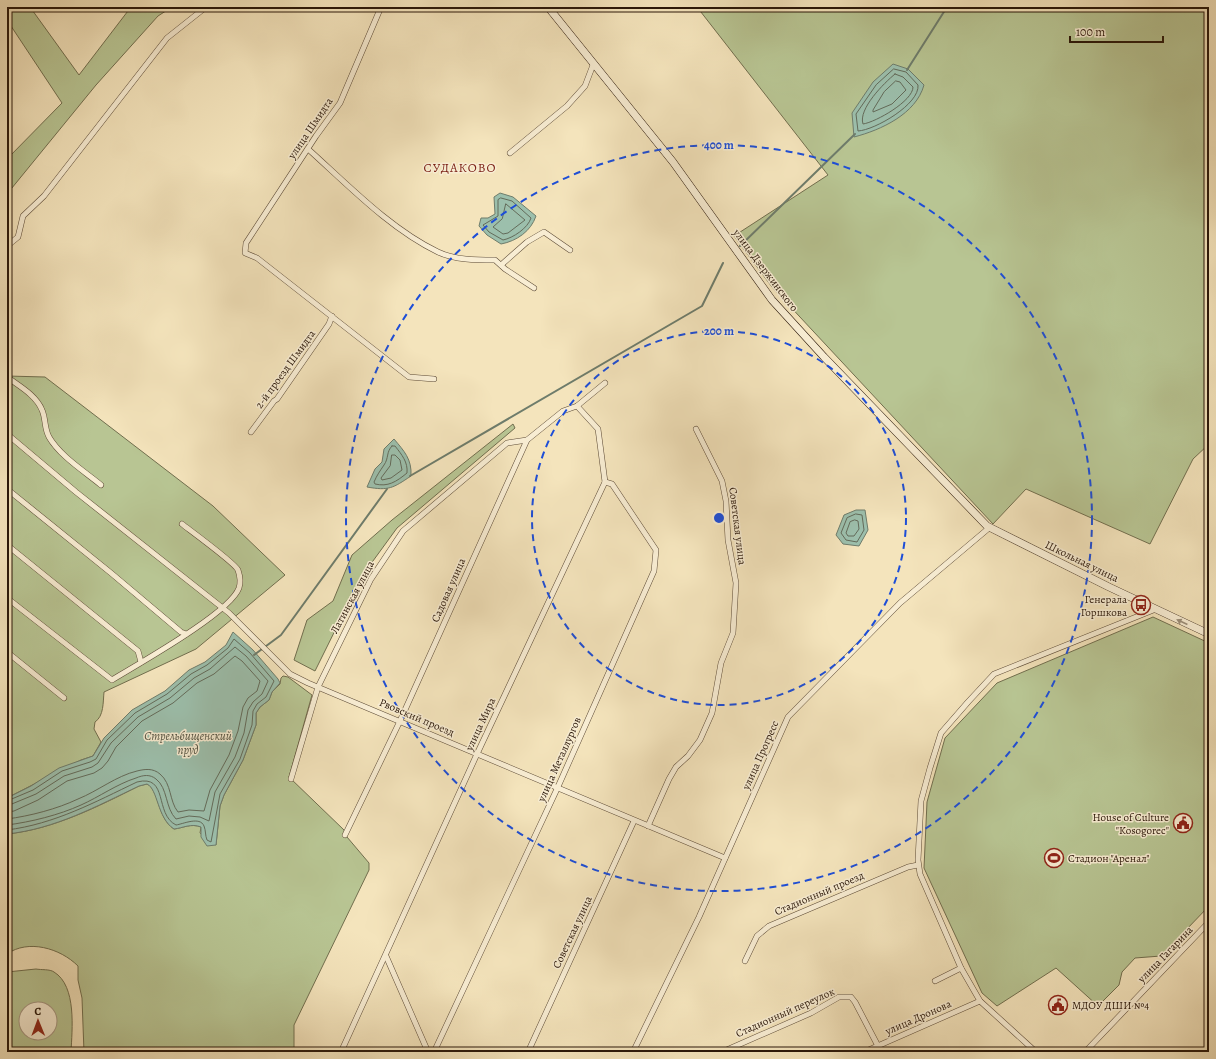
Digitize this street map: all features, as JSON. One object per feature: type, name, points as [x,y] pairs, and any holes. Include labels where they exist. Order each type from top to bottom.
[{"type":"street","points":[[7,246],[18,237],[23,216],[44,196],[167,38],[206,7]]},
{"type":"street","name":"улица Шмидта","points":[[332,316],[256,258],[245,253],[246,243],[340,103],[381,7]]},
{"type":"street","name":"улица Дзержинского","points":[[548,7],[593,65],[673,162],[781,311],[989,528]]},
{"type":"street","points":[[510,153],[567,106],[584,86],[593,65]]},
{"type":"street","points":[[308,149],[390,222],[438,252],[470,260],[495,260],[534,288]]},
{"type":"street","points":[[500,265],[527,242],[544,232],[570,250]]},
{"type":"street","points":[[332,316],[409,376],[434,379]]},
{"type":"street","name":"2-й проезд Шмидта","points":[[251,432],[277,399],[329,324],[332,316]]},
{"type":"street","points":[[7,377],[38,401],[43,412],[44,425],[49,437],[60,450],[101,484]]},
{"type":"street","name":"Садовая улица","points":[[345,834],[400,721],[527,440],[563,411],[577,406],[605,383]]},
{"type":"street","points":[[577,406],[598,429],[605,482]]},
{"type":"street","name":"Советская улица","points":[[648,826],[669,779],[676,768],[688,756],[700,740],[712,713],[721,663],[733,633],[736,583],[728,540],[726,501],[722,481],[696,429]]},
{"type":"street","name":"Рвовский проезд","points":[[7,434],[76,492],[230,613],[290,674],[557,789],[725,858]]},
{"type":"street","name":"Латинская улица","points":[[290,779],[318,687],[371,579],[403,531],[507,443],[527,440]]},
{"type":"street","name":"улица Мира","points":[[341,1052],[477,754],[605,482]]},
{"type":"street","name":"улица Металлургов","points":[[434,1052],[557,789],[654,571],[656,550],[612,484],[605,482]]},
{"type":"street","points":[[7,489],[181,632],[186,634]]},
{"type":"street","points":[[7,598],[112,680],[209,619],[233,597],[239,588],[240,580],[237,568],[182,524]]},
{"type":"street","name":"Школьная улица","points":[[989,528],[1209,634]]},
{"type":"street","name":"улица Прогресс","points":[[633,1052],[699,917],[788,717],[900,603],[989,528]]},
{"type":"street","points":[[7,545],[138,651],[141,662]]},
{"type":"street","points":[[1036,1052],[980,1001],[961,968],[920,874],[918,865],[921,801],[941,733],[994,674],[1156,609]]},
{"type":"street","points":[[7,652],[64,698]]},
{"type":"street","name":"Советская улица","points":[[528,1052],[634,821]]},
{"type":"street","name":"Стадионный проезд","points":[[745,961],[757,936],[768,926],[908,867],[918,865]]},
{"type":"street","name":"улица Гагарина","points":[[1085,1052],[1209,922]]},
{"type":"street","points":[[386,956],[428,1052]]},
{"type":"street","points":[[935,982],[961,968]]},
{"type":"street","name":"Стадионный переулок","points":[[722,1052],[811,1013],[840,998],[851,998],[855,1002],[878,1046]]},
{"type":"street","name":"улица Дронова","points":[[864,1052],[980,1001]]},
{"type":"shaded area","points":[[7,7],[30,7],[79,75],[131,7],[172,7],[158,16],[96,85],[7,194],[7,159],[62,103],[7,20]]},
{"type":"shaded area","points":[[697,7],[1209,7],[1209,444],[1193,459],[1150,544],[1026,489],[993,524],[772,287],[734,236],[828,175]]},
{"type":"shaded area","points":[[7,376],[45,377],[213,506],[285,575],[196,649],[104,692],[102,713],[95,722],[94,729],[101,742],[93,756],[81,760],[7,798]]},
{"type":"shaded area","points":[[513,424],[515,428],[397,528],[362,576],[315,671],[294,660],[307,620],[333,601],[352,555],[392,520]]},
{"type":"shaded area","points":[[1153,617],[1209,643],[1209,906],[1161,956],[1135,958],[1122,972],[1119,985],[1098,1006],[1056,968],[997,1006],[982,993],[924,868],[927,802],[945,738],[997,683]]},
{"type":"shaded area","points":[[283,676],[288,677],[312,695],[289,777],[344,830],[347,837],[369,863],[369,870],[294,1025],[294,1052],[84,1052],[82,998],[78,980],[78,966],[62,954],[53,950],[34,946],[15,949],[7,954],[7,834],[42,827],[75,816],[139,786],[147,784],[154,792],[164,818],[168,824],[174,829],[190,826],[201,827],[200,833],[216,845],[220,806],[224,795],[243,760],[256,725],[256,713],[260,707],[269,700],[272,692],[280,684]]},
{"type":"shaded area","points":[[36,969],[54,972],[66,987],[70,998],[72,1009],[71,1052],[7,1052],[7,972]]},
{"type":"water","points":[[893,64],[908,69],[924,85],[920,95],[905,112],[896,119],[875,130],[854,137],[852,113],[873,82]]},
{"type":"water","points":[[500,193],[513,197],[536,216],[527,231],[518,238],[501,244],[487,235],[479,226],[481,218],[488,218],[495,214],[494,197]]},
{"type":"water","points":[[394,439],[409,460],[411,476],[390,488],[381,489],[367,487],[375,469],[382,462],[384,449]]},
{"type":"water","points":[[856,510],[865,510],[868,530],[859,546],[843,544],[836,535],[844,515]]},
{"type":"water","name":"Стрельбищенский пруд","points":[[233,632],[253,650],[280,683],[272,692],[269,700],[260,707],[256,713],[256,725],[243,760],[224,795],[220,806],[216,845],[207,846],[201,837],[201,827],[190,826],[174,829],[168,824],[151,787],[147,784],[139,786],[91,809],[59,822],[7,834],[7,798],[31,786],[59,768],[93,756],[104,738],[132,710],[165,691],[189,670],[205,662],[226,645]]},
{"type":"waterway","points":[[907,70],[947,7]]},
{"type":"waterway","points":[[740,246],[855,134]]},
{"type":"waterway","points":[[410,476],[702,306],[723,263]]},
{"type":"waterway","points":[[254,655],[281,635],[387,489]]},
{"type":"place","name":"Генерала Горшкова","points":[[1141,605]]},
{"type":"place","name":"House of Culture \"Kosogorec\"","points":[[1183,823]]},
{"type":"place","name":"Стадион \"Аренал\"","points":[[1054,858]]},
{"type":"place","name":"МДОУ ДШИ №4","points":[[1058,1005]]},
{"type":"district","name":"СУДАКОВО","points":[[460,167]]}]
